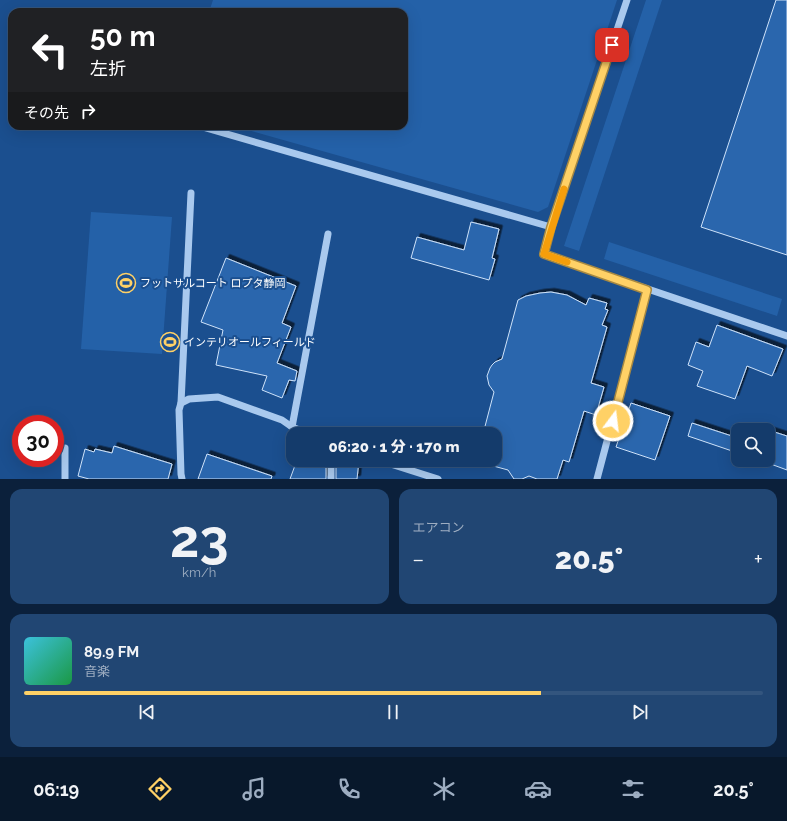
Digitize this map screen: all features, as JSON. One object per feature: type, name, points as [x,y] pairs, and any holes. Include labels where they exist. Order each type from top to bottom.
[{"type":"street","points":[[627,0],[551,227],[544,254],[787,336]]},
{"type":"street","points":[[213,130],[551,227]]},
{"type":"street","points":[[182,479],[179,410],[181,404],[191,193]]},
{"type":"street","points":[[181,404],[188,399],[218,397],[282,420],[292,427],[328,234]]},
{"type":"street","points":[[597,479],[647,290]]},
{"type":"street","points":[[65,448],[65,479]]},
{"type":"street","points":[[331,467],[331,479]]},
{"type":"street","points":[[400,467],[438,479]]},
{"type":"shaded area","points":[[213,0],[617,0],[548,207],[538,212],[248,130],[408,130],[408,8],[210,8]]},
{"type":"shaded area","points":[[646,0],[662,0],[579,251],[564,246]]},
{"type":"shaded area","name":"フットサルコート ロプタ静岡","points":[[91,212],[172,217],[162,354],[81,349]]},
{"type":"shaded area","points":[[609,242],[782,299],[777,316],[604,259]]},
{"type":"building","points":[[776,0],[787,0],[787,255],[701,227]]},
{"type":"building","points":[[471,222],[499,229],[492,258],[495,259],[489,280],[411,258],[417,237],[464,250]]},
{"type":"building","points":[[226,258],[296,286],[282,323],[291,327],[277,363],[297,371],[295,381],[289,380],[282,398],[262,390],[267,376],[216,365],[223,330],[201,322]]},
{"type":"building","points":[[551,292],[567,295],[586,305],[589,298],[607,303],[605,309],[608,310],[602,325],[607,327],[591,383],[604,387],[596,415],[584,411],[569,462],[563,460],[557,479],[537,479],[529,476],[522,479],[514,479],[508,470],[497,467],[502,467],[502,427],[485,427],[494,392],[489,385],[487,376],[492,365],[502,359],[518,300],[526,296]]},
{"type":"building","points":[[717,325],[783,349],[772,376],[747,366],[735,399],[697,386],[703,371],[688,365],[696,342],[709,347]]},
{"type":"building","points":[[631,403],[670,416],[655,460],[616,447]]},
{"type":"building","points":[[692,423],[731,436],[731,451],[688,436]]},
{"type":"building","points":[[775,432],[787,436],[787,470],[775,466]]},
{"type":"building","points":[[114,446],[172,464],[168,479],[89,479],[78,476],[85,449],[94,452],[95,449],[112,453]]},
{"type":"building","points":[[207,454],[272,476],[271,479],[198,479]]},
{"type":"building","points":[[294,467],[326,467],[326,479],[290,479]]},
{"type":"building","points":[[336,467],[358,467],[357,479],[336,479]]},
{"type":"slow traffic","points":[[564,189],[551,227],[544,254],[567,262]]},
{"type":"place","name":"フットサルコート ロプタ静岡","points":[[126,283]]},
{"type":"place","name":"インテリオールフィールド","points":[[170,342]]},
{"type":"route","points":[[612,45],[551,227],[544,254],[647,290],[613,421]]}]
